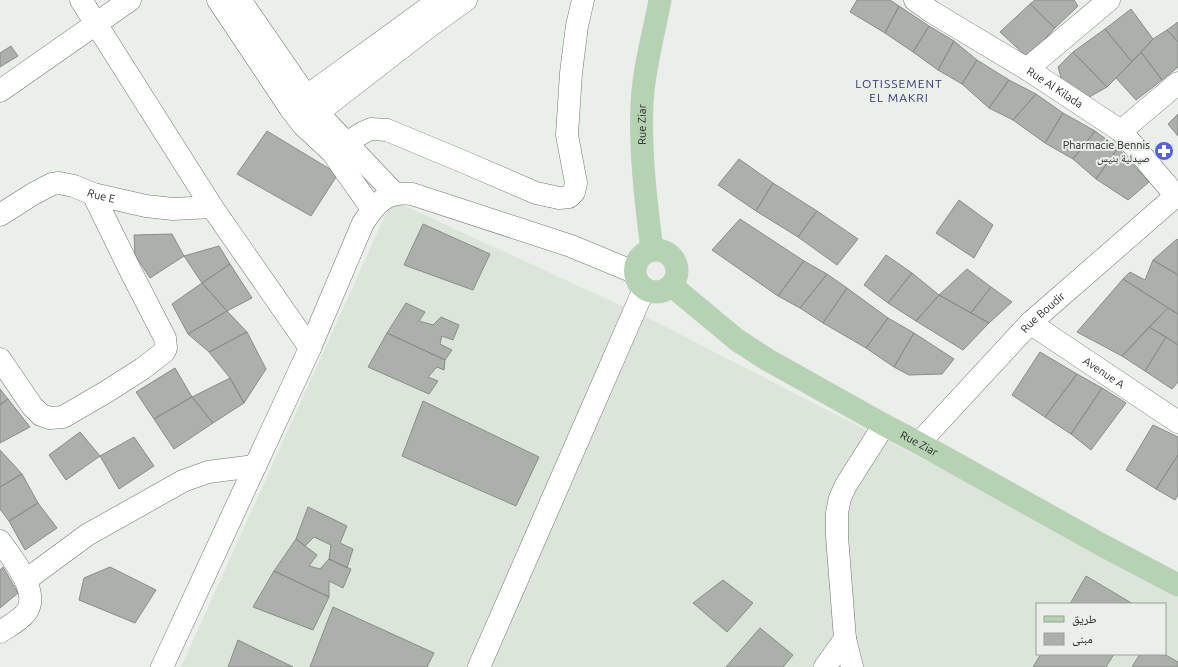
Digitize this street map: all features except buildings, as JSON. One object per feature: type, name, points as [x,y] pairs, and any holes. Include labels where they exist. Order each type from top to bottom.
[{"type":"main road","name":"Rue Ziar","points":[[652,250],[643,175],[642,104],[645,79],[660,0]]},
{"type":"main road","points":[[652,250],[668,253],[675,261],[677,266],[677,276],[672,286],[664,291],[654,293],[639,280],[636,265],[639,258],[652,250]]},
{"type":"main road","name":"Rue Ziar","points":[[672,286],[737,340],[768,360],[884,426],[919,443],[1100,544],[1178,585]]},
{"type":"street","points":[[81,0],[97,23],[212,207],[310,348]]},
{"type":"street","points":[[0,91],[130,0]]},
{"type":"street","points":[[218,0],[305,110],[340,147],[395,194]]},
{"type":"street","points":[[240,0],[305,110]]},
{"type":"street","points":[[422,22],[438,0]]},
{"type":"street","points":[[305,110],[422,22],[466,0]]},
{"type":"street","points":[[340,147],[364,132],[371,130],[387,130],[536,193],[558,198],[569,197],[574,192],[576,183],[567,134],[571,73],[583,0]]},
{"type":"street","points":[[1027,69],[1109,0]]},
{"type":"street","name":"Rue Al Kilada","points":[[930,4],[1122,131],[1177,195]]},
{"type":"street","points":[[1122,131],[1178,83]]},
{"type":"street","points":[[340,147],[372,209]]},
{"type":"street","name":"Rue E","points":[[0,215],[33,194],[52,184],[59,183],[74,186],[93,194],[146,206],[172,209],[212,207]]},
{"type":"street","points":[[162,667],[310,348],[360,229],[372,209],[382,200],[388,196],[403,193],[433,200],[571,246],[639,280],[479,667]]},
{"type":"street","points":[[0,358],[32,406],[41,415],[50,418],[63,417],[69,414],[142,369],[164,352],[166,348],[165,338],[93,194]]},
{"type":"street","name":"Rue Boudir","points":[[919,443],[1030,323],[1177,195]]},
{"type":"street","name":"Avenue A","points":[[1030,323],[1178,422]]},
{"type":"street","points":[[852,667],[845,640],[837,536],[837,513],[840,498],[846,485],[884,426]]},
{"type":"street","points":[[26,580],[87,535],[182,481],[208,472],[255,466]]},
{"type":"street","points":[[0,541],[26,580],[30,594],[29,607],[26,612],[0,632]]},
{"type":"street","points":[[825,667],[845,640]]},
{"type":"shaded area","points":[[392,200],[648,318],[1178,590],[1178,667],[181,667]]},
{"type":"place","name":"Pharmacie Bennis صيدلية بنيس","points":[[1164,151]]},
{"type":"district","name":"LOTISSEMENT EL MAKRI","points":[[899,91]]}]
